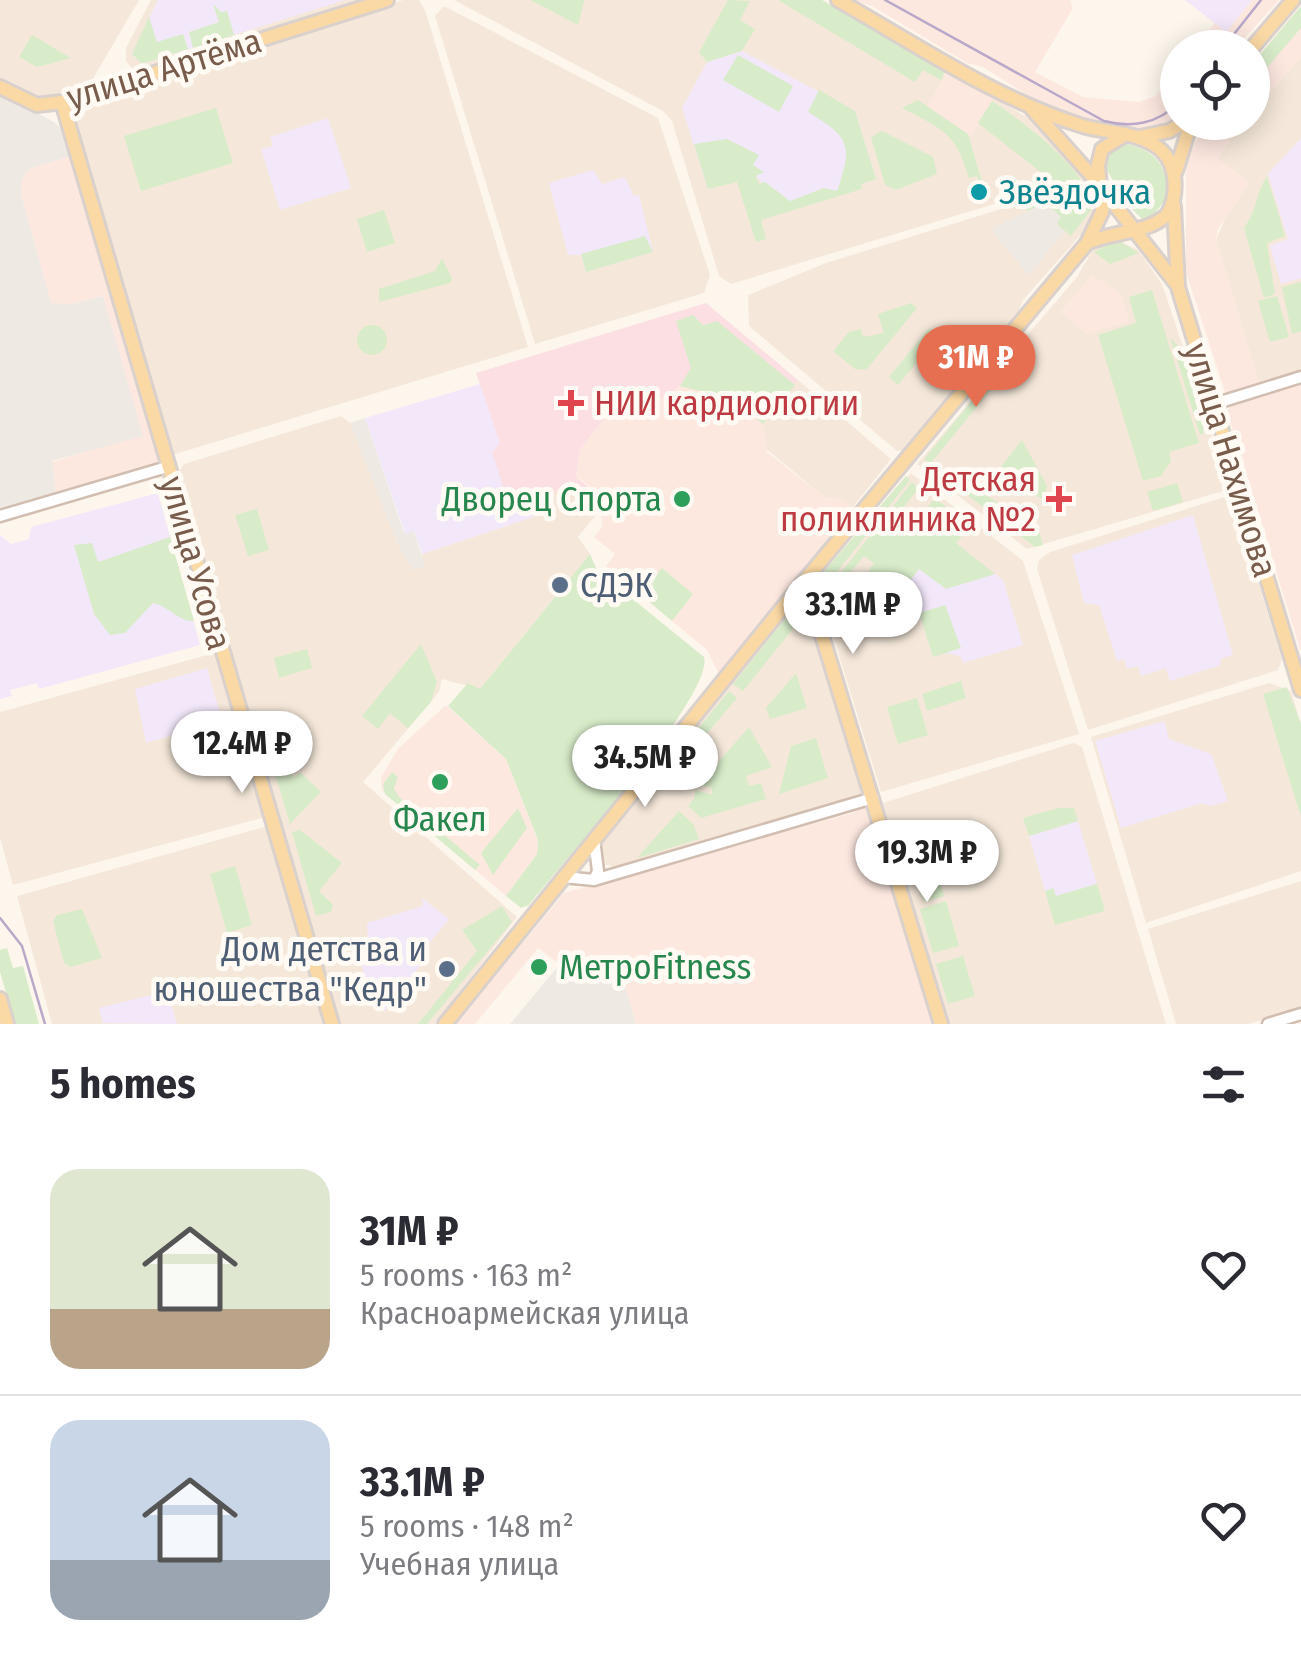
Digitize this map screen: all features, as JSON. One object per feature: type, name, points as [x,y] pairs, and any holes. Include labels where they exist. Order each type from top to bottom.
[{"type":"main road","name":"улица Артёма","points":[[0,87],[37,105],[62,102],[387,0]]},
{"type":"main road","points":[[838,0],[1030,107],[1132,136],[1167,157],[1175,184]]},
{"type":"main road","points":[[1267,30],[1293,0]]},
{"type":"main road","name":"улица Усова","points":[[62,102],[332,1024]]},
{"type":"main road","points":[[1030,107],[1132,229]]},
{"type":"main road","points":[[445,1024],[804,580],[1086,243],[1102,212],[1102,150],[1132,136],[1160,132]]},
{"type":"main road","points":[[1086,243],[1158,222],[1173,203],[1182,140]]},
{"type":"main road","name":"улица Нахимова","points":[[1173,203],[1178,287],[1301,690]]},
{"type":"main road","name":"улица Нахимова","points":[[1132,229],[1178,287]]},
{"type":"main road","points":[[804,580],[941,1024]]},
{"type":"main road","points":[[0,1000],[7,1024]]},
{"type":"street","points":[[1214,404],[1301,377]]},
{"type":"street","points":[[0,516],[167,467]]},
{"type":"street","points":[[563,877],[594,880],[873,798]]},
{"type":"street","points":[[594,839],[598,871],[594,880]]},
{"type":"street","points":[[1268,1024],[1301,1014]]},
{"type":"shaded area","points":[[0,0],[139,0],[91,82],[44,98],[25,94],[0,81]]},
{"type":"shaded area","points":[[151,0],[371,0],[135,72],[126,61],[126,48]]},
{"type":"shaded area","points":[[158,0],[345,0],[142,64],[132,54]]},
{"type":"shaded area","points":[[403,0],[419,0],[425,10],[528,347],[172,455],[76,126],[78,108],[89,98]]},
{"type":"shaded area","points":[[454,0],[822,0],[948,70],[969,138],[994,97],[1034,122],[1091,188],[1098,206],[1093,221],[1023,300],[1018,313],[904,450],[897,451],[749,326],[748,295],[826,263],[1079,185],[1076,179],[731,284],[719,276],[672,121],[663,111]]},
{"type":"shaded area","points":[[853,0],[1070,0],[1073,8],[1035,72],[1083,97],[1139,102],[1160,91],[1160,125],[1141,131],[1046,107],[872,6]]},
{"type":"shaded area","points":[[1185,0],[1252,0],[1228,30]]},
{"type":"shaded area","points":[[1252,0],[1279,0],[1252,30],[1227,30]]},
{"type":"shaded area","points":[[444,6],[658,118],[710,275],[704,293],[535,344],[435,16]]},
{"type":"shaded area","points":[[1301,6],[1301,56],[1270,92],[1270,43]]},
{"type":"shaded area","points":[[742,51],[855,111],[876,179],[782,208],[756,176],[708,189],[682,108],[707,62]]},
{"type":"shaded area","points":[[1301,56],[1301,372],[1259,384],[1216,240],[1243,176],[1237,177],[1217,158],[1230,140],[1270,140],[1270,92]]},
{"type":"shaded area","points":[[948,70],[994,97],[969,139],[924,112]]},
{"type":"shaded area","points":[[0,93],[54,122],[68,136],[74,155],[29,169],[22,179],[21,194],[51,303],[71,304],[103,296],[143,436],[52,461],[56,493],[0,510]]},
{"type":"shaded area","points":[[328,118],[351,188],[280,210],[261,149],[273,146],[270,137]]},
{"type":"shaded area","points":[[1301,138],[1301,278],[1281,284],[1270,246],[1288,239],[1268,174]]},
{"type":"shaded area","points":[[1197,140],[1230,140],[1217,158],[1250,182],[1218,229],[1216,240],[1259,384],[1226,395],[1186,272],[1186,164]]},
{"type":"shaded area","points":[[74,155],[158,462],[56,493],[52,462],[138,436],[102,296],[71,304],[51,304],[21,194],[22,179],[29,169]]},
{"type":"shaded area","points":[[593,170],[602,184],[625,177],[634,196],[639,195],[653,252],[586,272],[581,255],[568,255],[549,183]]},
{"type":"shaded area","points":[[1045,203],[1062,217],[1057,224],[1065,231],[1029,275],[993,233],[994,227]]},
{"type":"shaded area","points":[[1116,239],[1138,250],[1162,284],[1230,489],[1027,549],[917,464],[1077,277],[1092,251]],"holes":[[[1092,276],[1121,294],[1061,313]]]},
{"type":"shaded area","points":[[1092,275],[1121,294],[1129,321],[1087,334],[1061,312]]},
{"type":"shaded area","name":"НИИ кардиологии","points":[[706,303],[798,380],[763,424],[730,399],[680,386],[640,413],[613,408],[580,449],[576,477],[591,489],[581,501],[562,486],[539,506],[518,509],[510,486],[503,487],[492,452],[500,443],[476,373]]},
{"type":"shaded area","points":[[798,380],[891,459],[852,508],[842,500],[824,497],[765,448],[763,424]]},
{"type":"shaded area","points":[[1301,383],[1301,652],[1227,412],[1231,405]]},
{"type":"shaded area","points":[[480,384],[500,443],[503,487],[510,485],[533,505],[536,516],[422,554],[414,531],[405,534],[365,418]]},
{"type":"shaded area","points":[[680,386],[730,399],[763,424],[767,452],[824,497],[842,500],[852,508],[719,674],[707,650],[606,566],[615,554],[594,537],[602,527],[601,508],[607,498],[576,477],[580,449],[613,408],[640,413]]},
{"type":"shaded area","points":[[341,416],[350,423],[397,543],[423,560],[422,554],[536,516],[534,508],[562,485],[596,515],[578,537],[590,554],[480,689],[442,679],[439,692],[363,782],[517,917],[435,1024],[337,1024],[175,479],[184,464]]},
{"type":"shaded area","points":[[365,418],[404,533],[414,531],[425,566],[413,570],[397,543],[350,423]]},
{"type":"shaded area","points":[[911,473],[1023,561],[1079,734],[881,792],[818,587],[826,569]]},
{"type":"shaded area","points":[[158,493],[200,645],[39,689],[37,683],[10,690],[12,696],[0,699],[0,535],[11,544],[29,539],[31,527]]},
{"type":"shaded area","points":[[1231,495],[1282,659],[1278,670],[1088,730],[1037,569],[1039,560],[1050,552]]},
{"type":"shaded area","points":[[1193,515],[1233,655],[1220,659],[1221,665],[1170,681],[1166,668],[1141,676],[1138,666],[1127,669],[1124,659],[1117,661],[1099,605],[1084,603],[1072,555]]},
{"type":"shaded area","points":[[945,535],[1003,580],[1023,645],[963,663],[960,656],[946,653],[933,657],[919,613],[898,596]]},
{"type":"shaded area","points":[[805,601],[864,795],[620,868],[603,864],[602,843],[799,602]]},
{"type":"shaded area","points":[[218,652],[265,817],[13,885],[0,838],[0,712]]},
{"type":"shaded area","points":[[207,668],[222,721],[146,743],[135,689]]},
{"type":"shaded area","points":[[1269,683],[1291,691],[1301,724],[1301,871],[1146,923],[1091,737]]},
{"type":"shaded area","points":[[446,705],[506,759],[538,841],[537,854],[506,896],[382,790],[381,777],[398,749]]},
{"type":"shaded area","points":[[1164,721],[1169,739],[1211,754],[1228,801],[1210,806],[1202,803],[1121,828],[1095,741]]},
{"type":"shaded area","points":[[1073,743],[1082,747],[1166,1024],[948,1024],[883,803]]},
{"type":"shaded area","points":[[865,806],[873,818],[933,1024],[636,1024],[617,958],[569,971],[538,948],[475,1024],[456,1024],[564,893],[853,813]]},
{"type":"shaded area","points":[[1078,821],[1097,884],[1056,896],[1053,889],[1045,891],[1029,836]]},
{"type":"shaded area","points":[[268,826],[327,1024],[52,1024],[17,896]]},
{"type":"shaded area","points":[[1301,881],[1301,1008],[1248,1024],[1176,1024],[1148,929]]},
{"type":"shaded area","points":[[422,898],[449,919],[421,953],[426,958],[385,1011],[371,1003],[357,946],[368,944],[367,923],[423,906]]},
{"type":"shaded area","points":[[617,957],[636,1024],[510,1024],[559,965],[569,971]]},
{"type":"shaded area","points":[[167,991],[177,1024],[103,1023],[99,1008]]},
{"type":"green space","points":[[530,0],[584,0],[578,25]]},
{"type":"green space","points":[[728,0],[750,1],[740,20],[755,29],[742,51],[707,62],[699,52]]},
{"type":"green space","points":[[778,0],[822,0],[946,69],[941,80],[923,70],[915,82]]},
{"type":"green space","points":[[213,4],[221,12],[227,11],[234,35],[193,48],[189,32],[219,22]]},
{"type":"green space","points":[[1301,6],[1301,28],[1270,64],[1270,43]]},
{"type":"green space","points":[[149,17],[157,42],[183,34],[188,49],[142,64],[132,54]]},
{"type":"green space","points":[[32,35],[71,58],[37,67],[19,57]]},
{"type":"green space","points":[[738,55],[793,86],[779,112],[723,80]]},
{"type":"green space","points":[[819,90],[855,111],[876,179],[861,184],[862,189],[761,220],[766,239],[756,242],[737,182],[708,189],[694,144],[727,139],[759,155],[753,165],[764,172],[756,176],[759,184],[765,182],[790,201],[824,188],[837,191],[846,152],[840,136],[808,112]]},
{"type":"green space","points":[[918,100],[968,134],[985,192],[982,193],[977,176],[969,178],[959,151],[946,134],[902,108]]},
{"type":"green space","points":[[992,101],[1053,148],[1080,179],[1092,209],[1071,236],[1057,224],[1061,217],[1046,203],[1027,211],[1023,202],[1079,184],[1075,179],[1057,185],[978,123]]},
{"type":"green space","points":[[216,108],[233,163],[141,191],[124,136]]},
{"type":"green space","points":[[882,131],[933,157],[937,174],[896,190],[885,185],[871,137]]},
{"type":"green space","points":[[1127,144],[1153,156],[1166,178],[1167,198],[1150,219],[1142,219],[1124,201],[1106,168],[1111,151]]},
{"type":"green space","points":[[1267,176],[1285,236],[1267,243],[1275,294],[1264,298],[1244,228]]},
{"type":"green space","points":[[384,210],[395,243],[367,252],[357,219]]},
{"type":"green space","points":[[645,236],[653,252],[586,272],[581,254]]},
{"type":"green space","points":[[1117,240],[1139,253],[1110,264],[1094,252]]},
{"type":"green space","points":[[442,258],[452,279],[450,283],[379,302],[379,289],[435,271]]},
{"type":"green space","points":[[1301,282],[1301,331],[1292,334],[1282,287]]},
{"type":"green space","points":[[1152,290],[1199,443],[1169,452],[1171,461],[1161,476],[1143,481],[1098,335],[1136,323],[1129,297]]},
{"type":"green space","points":[[1277,296],[1289,337],[1270,342],[1258,301]]},
{"type":"green space","points":[[911,303],[917,308],[866,370],[855,369],[833,351],[849,332],[861,329],[863,337],[884,333],[878,314]]},
{"type":"green space","points":[[693,315],[703,325],[717,321],[795,385],[763,424],[730,399],[680,386],[691,368],[676,321]]},
{"type":"green space","points":[[372,325],[382,330],[387,340],[382,350],[372,355],[362,350],[357,340],[362,330]]},
{"type":"green space","points":[[929,328],[939,336],[898,385],[889,377]]},
{"type":"green space","points":[[1170,337],[1182,351],[1207,431],[1200,435]]},
{"type":"green space","points":[[1016,347],[1022,352],[930,464],[924,459]]},
{"type":"green space","points":[[1022,440],[1047,486],[1043,500],[999,469]]},
{"type":"green space","points":[[906,476],[910,480],[825,587],[819,581],[822,574]]},
{"type":"green space","points":[[912,482],[919,488],[897,515],[912,526],[935,498],[970,526],[956,543],[995,574],[946,589],[919,569],[898,596],[910,606],[905,613],[889,600],[870,624],[862,622],[854,594],[874,563],[864,556],[845,579],[851,585],[824,594]]},
{"type":"green space","points":[[1177,483],[1183,502],[1153,511],[1147,492]]},
{"type":"green space","points":[[973,488],[1037,525],[1043,545],[1035,547],[966,494]]},
{"type":"green space","points":[[257,509],[269,550],[248,556],[235,515]]},
{"type":"green space","points":[[170,537],[194,621],[153,603],[125,633],[110,635],[94,614],[74,545],[92,543],[98,562]]},
{"type":"green space","points":[[590,554],[597,570],[704,657],[701,677],[686,706],[632,780],[529,905],[521,908],[506,896],[537,854],[538,840],[506,759],[448,706],[468,683],[480,689]]},
{"type":"green space","points":[[662,568],[693,594],[672,621],[640,594]]},
{"type":"green space","points":[[945,605],[961,648],[933,657],[919,613]]},
{"type":"green space","points":[[793,609],[800,620],[743,691],[733,684]]},
{"type":"green space","points":[[421,644],[437,682],[431,702],[408,728],[390,713],[378,729],[362,716]]},
{"type":"green space","points":[[307,649],[312,668],[279,678],[274,658]]},
{"type":"green space","points":[[796,673],[807,708],[770,719],[766,708]]},
{"type":"green space","points":[[961,681],[966,698],[927,711],[922,694]]},
{"type":"green space","points":[[1287,687],[1301,724],[1301,817],[1263,694]]},
{"type":"green space","points":[[729,691],[737,698],[665,783],[658,777]]},
{"type":"green space","points":[[917,698],[928,735],[898,744],[887,707]]},
{"type":"green space","points":[[301,727],[283,759],[294,778],[300,772],[321,792],[290,824],[265,740]]},
{"type":"green space","points":[[749,727],[772,767],[746,776],[749,786],[761,783],[766,799],[701,818],[688,806],[695,790],[713,795],[711,787],[698,785]]},
{"type":"green space","points":[[816,738],[828,778],[779,794],[791,746]]},
{"type":"green space","points":[[392,772],[398,777],[394,788],[399,797],[480,865],[475,870],[385,794],[383,784]]},
{"type":"green space","points":[[518,808],[527,828],[493,875],[481,853]]},
{"type":"green space","points":[[1058,808],[1074,808],[1078,821],[1029,836],[1023,818]]},
{"type":"green space","points":[[679,811],[693,824],[699,839],[637,858]]},
{"type":"green space","points":[[300,830],[342,863],[319,891],[333,905],[331,912],[316,916],[292,832]]},
{"type":"green space","points":[[933,858],[944,896],[924,902],[913,864]]},
{"type":"green space","points":[[235,866],[252,925],[227,933],[210,874]]},
{"type":"green space","points":[[1097,884],[1105,911],[1055,925],[1045,891],[1053,888],[1056,896]]},
{"type":"green space","points":[[946,901],[959,946],[933,953],[920,909]]},
{"type":"green space","points":[[502,906],[512,922],[427,1024],[418,1024],[477,951],[462,930]]},
{"type":"green space","points":[[82,909],[102,958],[70,967],[64,963],[53,921],[57,915]]},
{"type":"green space","points":[[7,948],[13,968],[23,966],[39,1024],[15,1024],[0,972],[0,950]]},
{"type":"green space","points":[[963,956],[975,996],[948,1004],[936,964]]},
{"type":"tram line","points":[[885,0],[1104,121],[1144,123],[1160,117]]},
{"type":"tram line","points":[[1237,30],[1261,0]]},
{"type":"tram line","points":[[0,918],[22,946],[45,1024]]},
{"type":"place","name":"Звёздочка","points":[[979,192]]},
{"type":"place","name":"НИИ кардиологии","points":[[571,403]]},
{"type":"place","name":"Дворец Спорта","points":[[682,499]]},
{"type":"place","name":"Детская поликлиника №2","points":[[1059,499]]},
{"type":"place","name":"СДЭК","points":[[560,585]]},
{"type":"place","name":"Факел","points":[[440,782]]},
{"type":"place","name":"МетроFitness","points":[[539,967]]},
{"type":"place","name":"Дом детства и юношества \"Кедр\"","points":[[447,969]]}]
